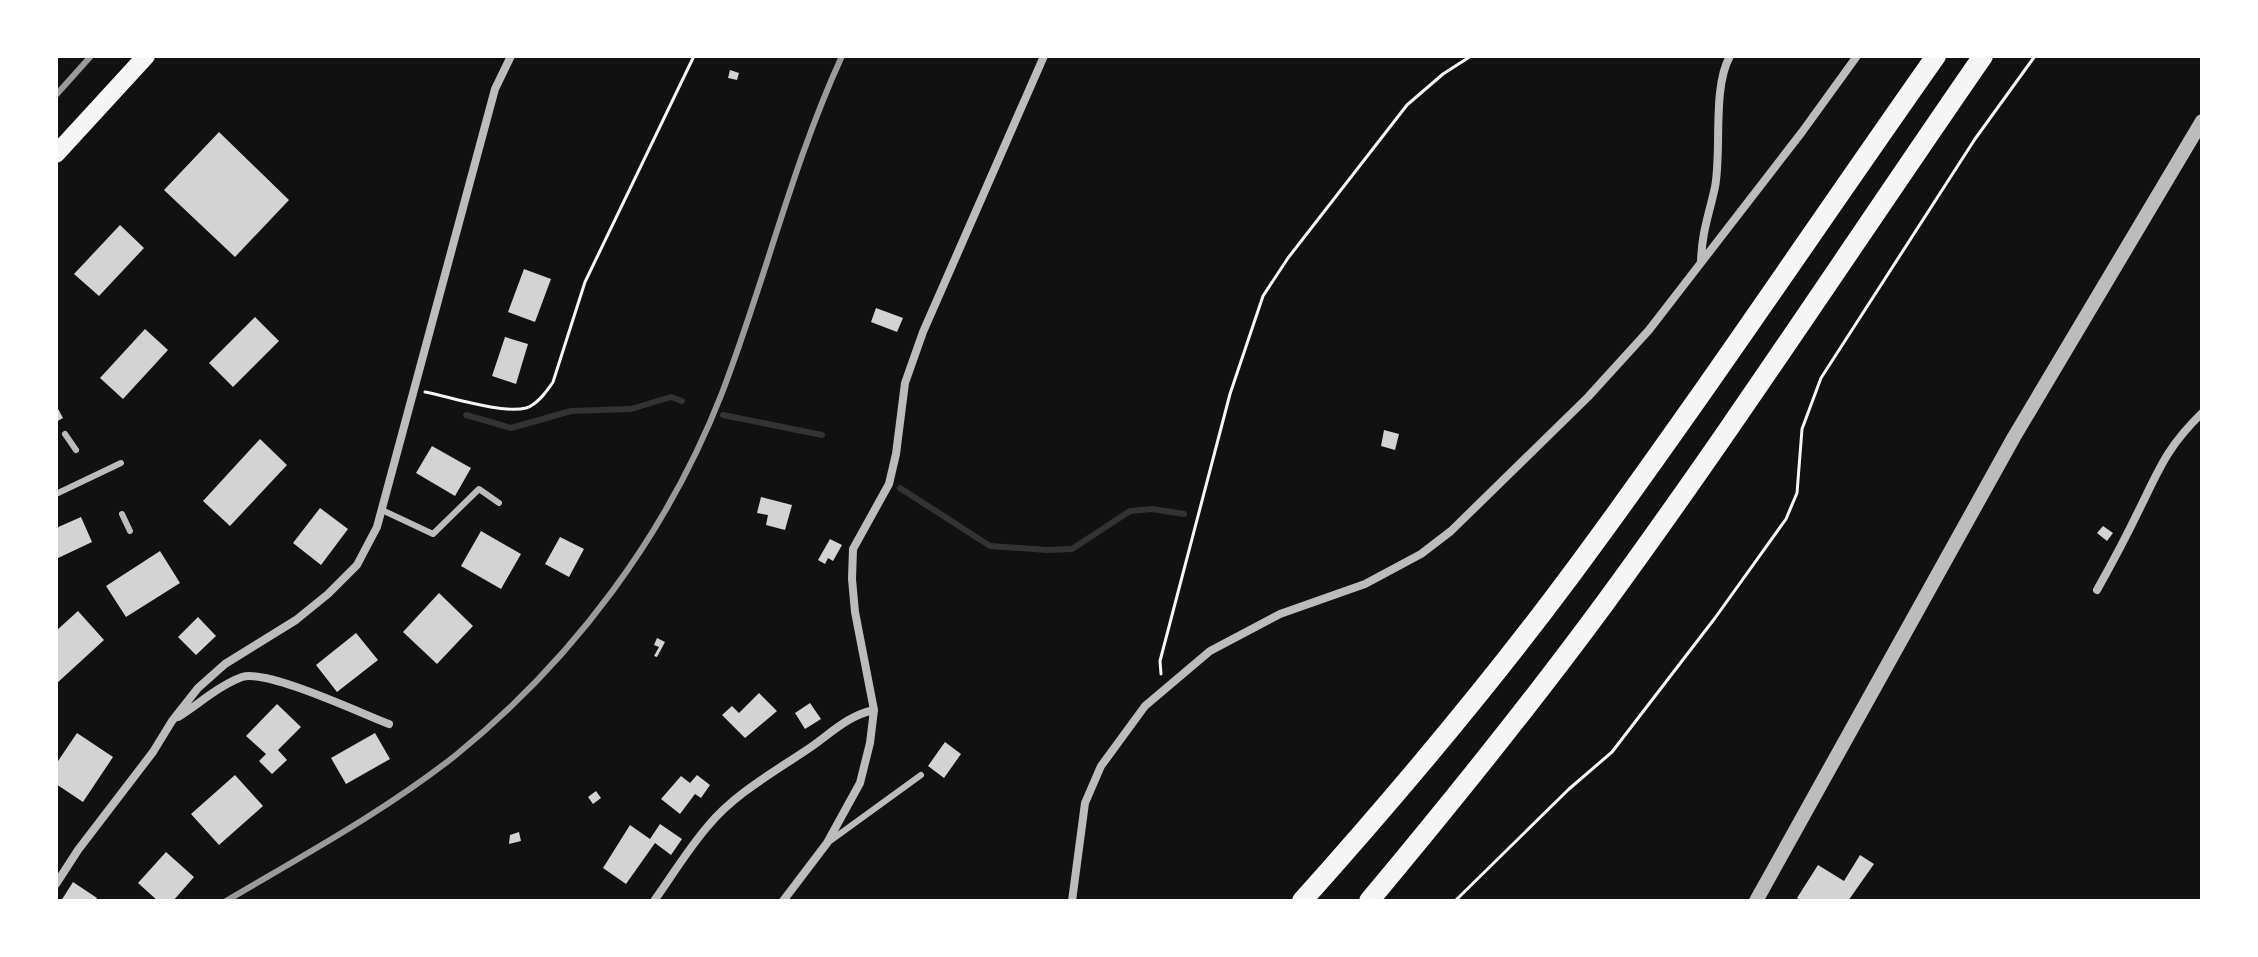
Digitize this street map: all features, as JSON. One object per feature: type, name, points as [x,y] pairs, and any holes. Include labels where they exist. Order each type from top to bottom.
[{"type":"highway","points":[[1302,901],[1457,720],[1570,576],[1721,367],[1936,56]]},
{"type":"highway","points":[[1369,901],[1477,771],[1603,605],[1757,388],[1983,56]]},
{"type":"main road","points":[[56,154],[146,56]]},
{"type":"street","points":[[56,884],[198,688],[225,664],[296,620],[357,565],[377,527],[495,89],[511,56]]},
{"type":"street","points":[[783,901],[827,843],[860,783],[874,710],[855,612],[853,549],[889,484],[905,383],[923,332],[1044,56]]},
{"type":"street","points":[[1701,262],[1702,232],[1715,185],[1719,109],[1730,56]]},
{"type":"street","points":[[1072,901],[1085,803],[1101,766],[1145,706],[1210,651],[1280,614],[1365,584],[1421,554],[1451,531],[1588,397],[1649,330],[1857,56]]},
{"type":"street","points":[[1756,901],[2014,437],[2202,121]]},
{"type":"street","points":[[2097,590],[2159,466],[2175,441],[2202,413]]},
{"type":"street","points":[[172,721],[222,687],[245,676],[261,676],[389,724]]},
{"type":"street","points":[[654,901],[707,826],[720,813],[754,785],[839,726],[860,713],[874,710]]},
{"type":"lane","points":[[65,434],[76,450]]},
{"type":"lane","points":[[56,494],[121,463]]},
{"type":"lane","points":[[382,510],[433,534],[479,489],[499,503]]},
{"type":"lane","points":[[122,514],[130,531]]},
{"type":"lane","points":[[827,843],[921,775]]},
{"type":"path","points":[[414,389],[505,408],[527,408],[543,396],[553,382],[585,282],[694,56]]},
{"type":"path","points":[[1162,690],[1160,661],[1230,394],[1263,296],[1288,258],[1407,105],[1443,74],[1471,56]]},
{"type":"path","points":[[1455,901],[1569,789],[1612,752],[1786,519],[1797,493],[1802,429],[1821,378],[1975,139],[2035,56]]},
{"type":"building","points":[[730,70],[739,73],[737,80],[728,78]]},
{"type":"building","points":[[219,132],[289,200],[235,257],[164,190]]},
{"type":"building","points":[[120,225],[144,248],[99,296],[74,274]]},
{"type":"building","points":[[524,269],[551,279],[535,322],[508,312]]},
{"type":"building","points":[[876,308],[903,318],[897,332],[871,322]]},
{"type":"building","points":[[255,317],[279,341],[233,387],[209,363]]},
{"type":"building","points":[[145,329],[168,350],[123,399],[100,378]]},
{"type":"building","points":[[505,337],[528,344],[516,384],[492,376]]},
{"type":"building","points":[[56,405],[63,418],[56,422]]},
{"type":"building","points":[[1384,430],[1399,434],[1395,450],[1381,446]]},
{"type":"building","points":[[260,439],[287,465],[230,526],[203,501]]},
{"type":"building","points":[[432,446],[471,468],[455,496],[416,473]]},
{"type":"building","points":[[761,497],[792,505],[785,530],[766,525],[768,515],[757,513]]},
{"type":"building","points":[[320,508],[348,529],[321,565],[293,543]]},
{"type":"building","points":[[81,517],[92,542],[56,559],[56,528]]},
{"type":"building","points":[[2103,526],[2113,533],[2107,541],[2097,533]]},
{"type":"building","points":[[481,531],[521,554],[501,589],[461,566]]},
{"type":"building","points":[[560,537],[584,549],[569,577],[545,564]]},
{"type":"building","points":[[830,539],[842,545],[833,561],[828,558],[825,564],[818,560]]},
{"type":"building","points":[[160,551],[180,583],[126,617],[106,586]]},
{"type":"building","points":[[439,593],[473,626],[437,664],[403,632]]},
{"type":"building","points":[[78,611],[104,640],[56,684],[56,631]]},
{"type":"building","points":[[198,617],[216,636],[196,655],[178,637]]},
{"type":"building","points":[[356,633],[378,660],[337,692],[316,665]]},
{"type":"building","points":[[657,638],[665,642],[657,657],[654,656],[659,647],[654,645]]},
{"type":"building","points":[[759,693],[777,711],[745,738],[722,715],[732,706],[739,713]]},
{"type":"building","points":[[810,703],[821,719],[805,729],[795,713]]},
{"type":"building","points":[[277,704],[301,727],[278,750],[287,760],[272,774],[259,761],[266,754],[246,736]]},
{"type":"building","points":[[77,733],[113,757],[83,802],[56,784],[56,764]]},
{"type":"building","points":[[375,733],[390,759],[346,784],[331,758]]},
{"type":"building","points":[[945,742],[961,754],[944,778],[928,766]]},
{"type":"building","points":[[235,775],[263,806],[219,845],[191,814]]},
{"type":"building","points":[[697,775],[710,785],[701,798],[695,794],[680,814],[661,799],[681,776],[690,783]]},
{"type":"building","points":[[596,791],[601,798],[593,804],[588,797]]},
{"type":"building","points":[[660,824],[682,839],[671,855],[655,843],[626,884],[603,868],[630,825],[650,839]]},
{"type":"building","points":[[519,832],[521,841],[509,844],[510,835]]},
{"type":"building","points":[[166,852],[194,877],[173,901],[158,901],[138,883]]},
{"type":"building","points":[[1860,855],[1874,864],[1848,901],[1801,901],[1797,898],[1818,865],[1844,881]]},
{"type":"building","points":[[73,882],[97,898],[95,901],[61,901]]},
{"type":"waterway","points":[[466,415],[511,428],[571,411],[631,409],[671,397],[682,401]]},
{"type":"waterway","points":[[723,415],[822,435]]},
{"type":"waterway","points":[[900,488],[990,546],[1072,549],[1130,511],[1152,509],[1184,514]]},
{"type":"railway","points":[[56,95],[91,56]]},
{"type":"railway","points":[[226,901],[373,814],[456,755],[540,678],[613,591],[674,496],[700,445],[722,393],[808,139],[842,56]]}]
